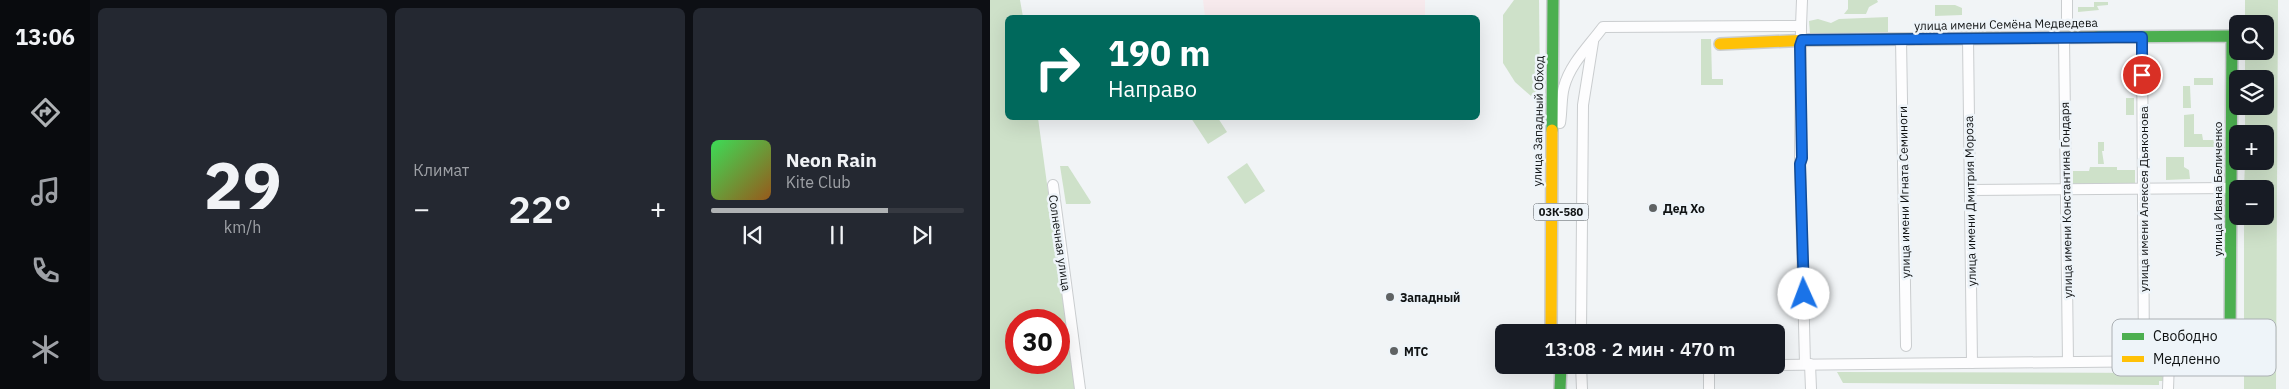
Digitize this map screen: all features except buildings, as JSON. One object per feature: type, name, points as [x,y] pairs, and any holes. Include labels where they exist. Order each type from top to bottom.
[{"type":"main road","name":"улица Западный Обход","points":[[1551,324],[1553,0]]},
{"type":"main road","name":"улица Западный Обход","points":[[1560,0],[1561,324]]},
{"type":"main road","name":"улица имени Семёна Медведева","points":[[1720,44],[1802,40],[2229,36]]},
{"type":"main road","name":"улица Ивана Беличенко","points":[[2231,180],[2232,60]]},
{"type":"main road","name":"улица Ивана Беличенко","points":[[2230,319],[2231,225]]},
{"type":"main road","points":[[1551,374],[1551,389]]},
{"type":"main road","points":[[1560,389],[1561,374]]},
{"type":"street","points":[[1802,0],[1802,40],[1800,46],[1802,158],[1800,164],[1808,364],[1811,389]]},
{"type":"street","points":[[2067,0],[2067,20]]},
{"type":"street","points":[[1560,123],[1563,90],[1567,76],[1602,27],[1801,26]]},
{"type":"street","name":"улица имени Константина Гондаря","points":[[2064,37],[2068,362]]},
{"type":"street","name":"улица имени Алексея Дьяконова","points":[[2142,37],[2144,319]]},
{"type":"street","name":"улица имени Дмитрия Мороза","points":[[1968,38],[1972,363]]},
{"type":"street","name":"улица имени Игната Семиноги","points":[[1901,39],[1906,346]]},
{"type":"street","points":[[1582,324],[1583,104],[1593,41]]},
{"type":"street","name":"Солнечная улица","points":[[1052,185],[1080,389]]},
{"type":"street","points":[[1970,190],[2229,188]]},
{"type":"street","points":[[1785,365],[2112,362]]},
{"type":"street","points":[[1581,374],[1582,389]]},
{"type":"street","points":[[1709,374],[1709,389]]},
{"type":"street","points":[[2168,376],[2168,389]]},
{"type":"shaded area","points":[[1203,0],[1425,0],[1425,15],[1205,15]]},
{"type":"green space","points":[[990,0],[1020,0],[1023,15],[1005,15],[1005,120],[1038,120],[1064,309],[1005,309],[1005,374],[1070,374],[1070,352],[1075,389],[990,389]]},
{"type":"green space","points":[[1514,0],[1539,0],[1540,91],[1531,96],[1515,82],[1503,63],[1503,15]]},
{"type":"green space","points":[[1848,0],[1877,0],[1878,2],[1869,7],[1866,14],[1844,14],[1848,9]]},
{"type":"green space","points":[[2245,0],[2278,0],[2276,389],[2244,389],[2244,376],[2276,376],[2276,319],[2244,319],[2244,225],[2274,225],[2274,180],[2244,180],[2245,170],[2274,170],[2274,125],[2245,125],[2245,115],[2274,115],[2274,70],[2245,70],[2245,60],[2274,60],[2274,15],[2245,15]]},
{"type":"green space","points":[[2094,2],[2108,2],[2108,5],[2097,6],[2099,10],[2078,12],[2078,7],[2094,7]]},
{"type":"green space","points":[[1935,5],[1955,5],[1962,8],[1962,15],[1935,16]]},
{"type":"green space","points":[[1888,17],[1888,32],[1810,34],[1809,21],[1818,19],[1831,23],[1839,19]]},
{"type":"green space","points":[[1701,39],[1711,39],[1712,79],[1723,79],[1723,85],[1701,85]]},
{"type":"green space","points":[[2194,78],[2213,78],[2213,85],[2194,85]]},
{"type":"green space","points":[[2183,86],[2190,86],[2191,108],[2183,108]]},
{"type":"green space","points":[[2126,98],[2134,98],[2134,115],[2126,115]]},
{"type":"green space","points":[[2194,114],[2194,134],[2202,134],[2203,140],[2221,140],[2221,147],[2184,147],[2184,115]]},
{"type":"green space","points":[[1192,120],[1219,120],[1227,132],[1208,144]]},
{"type":"green space","points":[[2098,142],[2104,142],[2104,151],[2102,151],[2104,164],[2098,164]]},
{"type":"green space","points":[[2166,157],[2184,157],[2184,167],[2189,170],[2190,179],[2166,180]]},
{"type":"green space","points":[[1247,163],[1265,191],[1245,204],[1227,177]]},
{"type":"green space","points":[[1060,166],[1068,166],[1091,202],[1090,204],[1066,204]]},
{"type":"green space","points":[[2090,167],[2117,167],[2117,170],[2135,170],[2135,184],[2073,184],[2073,171],[2089,171]]},
{"type":"green space","points":[[1837,372],[2112,373],[2112,376],[2162,376],[2164,378],[2163,381],[2159,381],[2159,385],[1843,383]]},
{"type":"traffic: fast","points":[[1552,130],[1553,0]]},
{"type":"traffic: fast","points":[[2096,37],[2232,36],[2230,319]]},
{"type":"traffic: fast","points":[[1560,389],[1561,374]]},
{"type":"traffic: slow","points":[[1720,44],[1811,40],[2096,37]]},
{"type":"traffic: slow","points":[[1551,324],[1552,130]]},
{"type":"place","name":"Дед Хо","points":[[1653,208]]},
{"type":"place","name":"Западный","points":[[1390,297]]},
{"type":"place","name":"МТС","points":[[1394,351]]},
{"type":"route","points":[[1804,294],[1800,164],[1802,158],[1800,46],[1802,40],[2142,37],[2142,75]]}]
